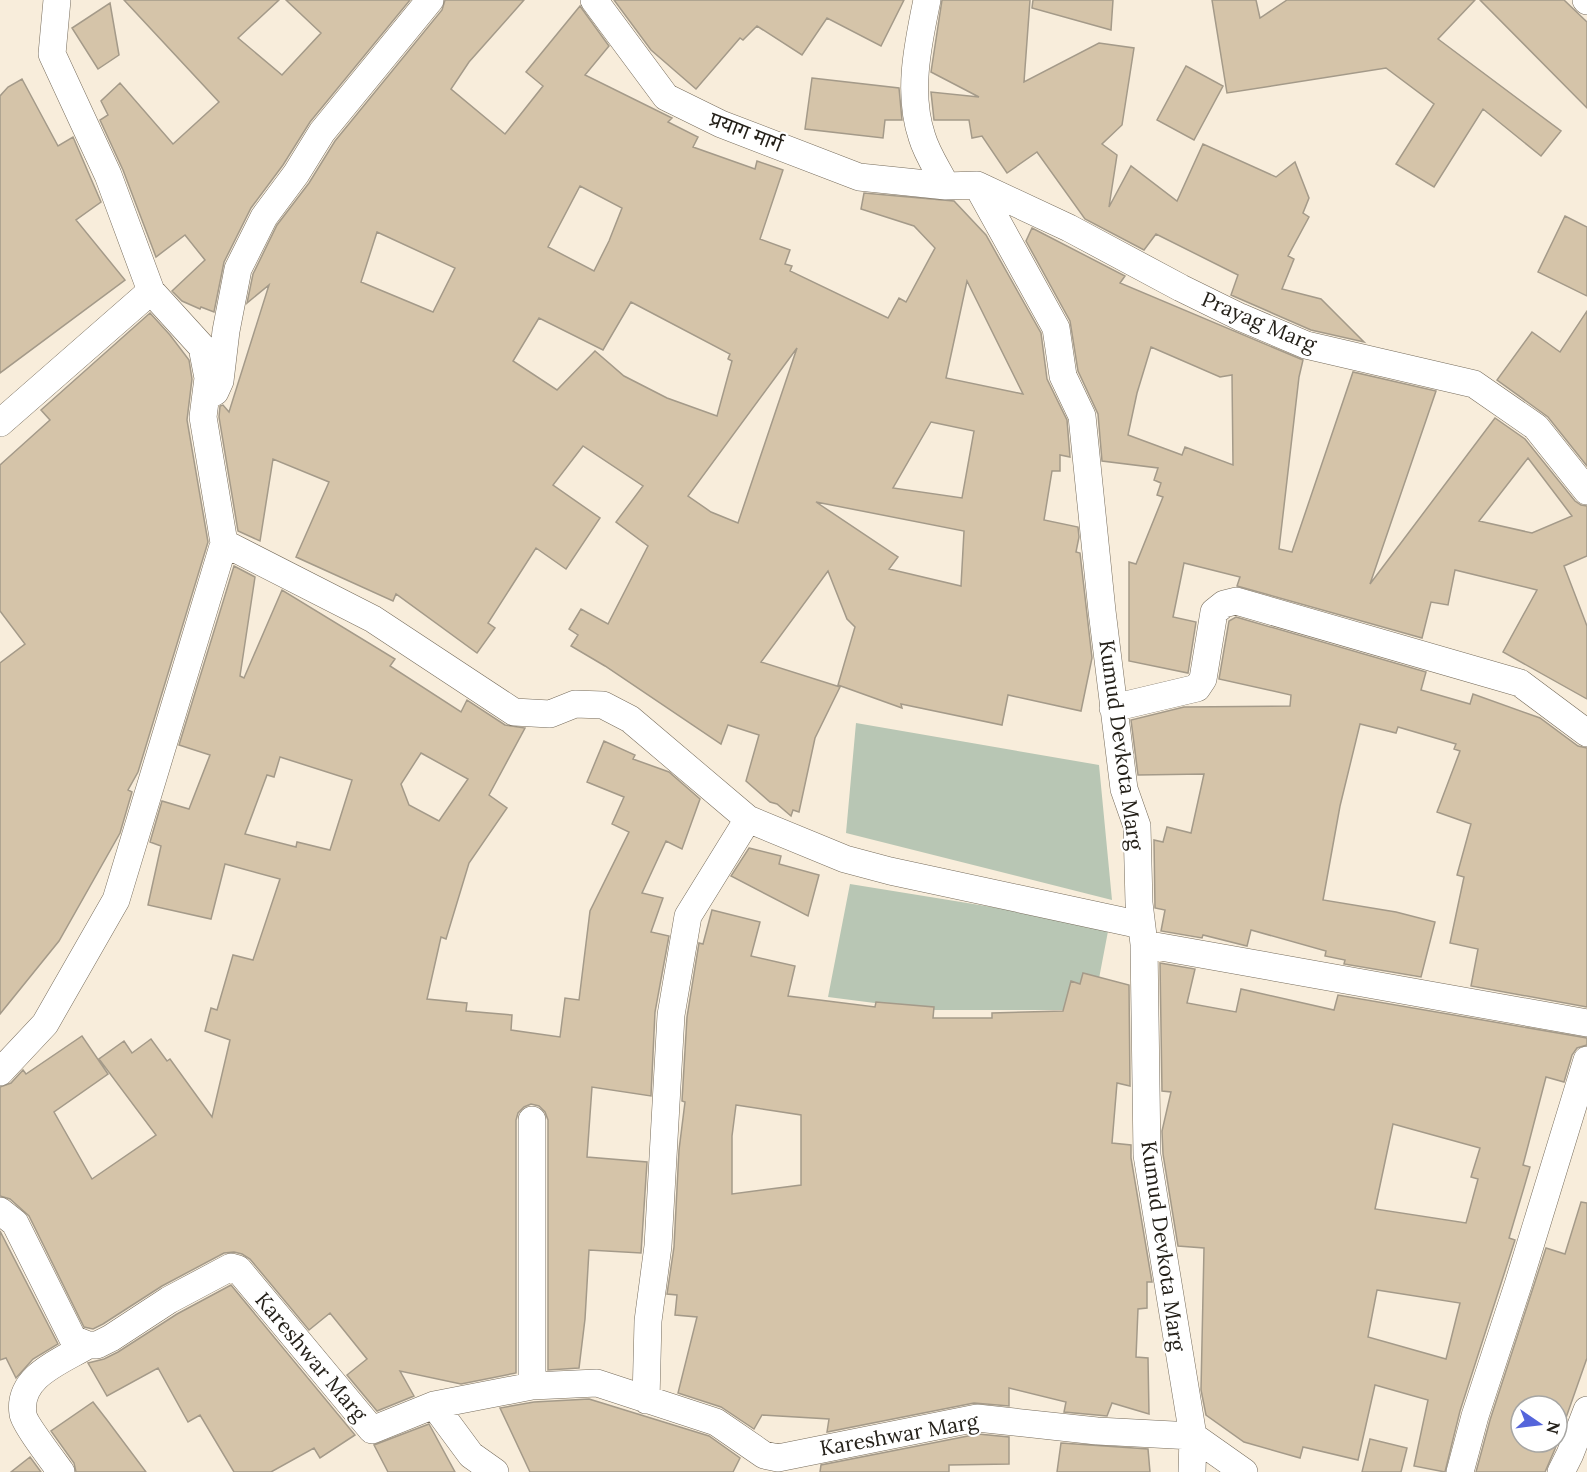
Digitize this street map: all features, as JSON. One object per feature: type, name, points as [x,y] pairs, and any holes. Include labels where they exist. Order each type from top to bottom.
[{"type":"street","points":[[0,1072],[45,1023],[116,900],[224,543],[203,417],[208,378],[201,347],[151,291],[108,175],[52,54],[57,0]]},
{"type":"street","points":[[203,417],[220,381],[226,331],[238,269],[264,217],[296,174],[322,132],[430,0]]},
{"type":"street","name":"प्रयाग मार्ग","points":[[594,0],[666,97],[720,124],[859,177],[946,186]]},
{"type":"street","points":[[927,0],[917,48],[915,106],[922,137],[946,186]]},
{"type":"street","name":"Prayag Marg","points":[[946,186],[977,185],[1069,228],[1220,308],[1305,345],[1474,384],[1536,427],[1587,490]]},
{"type":"street","name":"Kumud Devkota Marg","points":[[977,185],[1056,328],[1063,376],[1082,417],[1113,708],[1124,789],[1137,826],[1139,903],[1143,935],[1146,1155],[1193,1436],[1192,1472]]},
{"type":"street","points":[[0,423],[151,291]]},
{"type":"street","points":[[224,543],[373,620],[514,712],[550,714],[575,704],[603,705],[630,719],[748,819],[856,862],[1143,935],[1587,1023]]},
{"type":"street","points":[[1113,708],[1197,688],[1203,680],[1214,612],[1224,604],[1236,602],[1520,683],[1587,733]]},
{"type":"street","points":[[646,1400],[648,1321],[658,1246],[671,1015],[688,916],[748,819]]},
{"type":"street","points":[[1460,1472],[1475,1416],[1587,1060]]},
{"type":"street","points":[[532,1120],[532,1386]]},
{"type":"street","points":[[0,1211],[15,1223],[73,1339],[100,1341]]},
{"type":"street","name":"Kareshwar Marg","points":[[100,1341],[231,1267],[238,1269],[372,1430],[434,1405],[532,1386],[597,1383],[716,1422],[764,1455],[778,1458],[977,1418],[1097,1431],[1193,1436]]},
{"type":"street","points":[[61,1472],[22,1415],[25,1391],[34,1378],[100,1341]]},
{"type":"street","points":[[434,1405],[476,1464],[495,1472]]},
{"type":"street","points":[[1561,1472],[1587,1410]]},
{"type":"street","points":[[1193,1436],[1244,1472]]},
{"type":"green space","points":[[856,723],[1099,765],[1112,900],[846,833]]},
{"type":"green space","points":[[850,884],[1109,926],[1093,1010],[929,1010],[828,997]]},
{"type":"building","points":[[124,0],[279,0],[238,38],[282,75],[321,33],[286,0],[410,0],[310,122],[283,165],[251,208],[224,262],[214,312],[182,301],[172,291],[205,260],[185,235],[156,257],[123,170],[100,120],[108,115],[101,101],[120,83],[173,144],[219,102]]},
{"type":"building","points":[[445,0],[524,0],[469,62],[451,89],[505,134],[543,86],[526,72],[580,6],[609,46],[585,75],[672,118],[668,122],[698,137],[693,147],[755,169],[757,161],[783,170],[760,239],[790,250],[785,264],[792,266],[790,271],[888,318],[899,298],[906,302],[935,248],[914,226],[861,209],[864,193],[954,201],[986,235],[1041,333],[1047,379],[1067,420],[1070,457],[1060,455],[1060,471],[1052,471],[1044,520],[1078,527],[1076,552],[1080,553],[1092,658],[1081,711],[1008,695],[1002,725],[901,704],[902,708],[838,685],[855,627],[847,619],[828,571],[761,662],[840,687],[815,738],[799,812],[793,810],[791,816],[777,804],[770,802],[746,781],[759,735],[728,725],[721,744],[605,666],[571,646],[578,635],[569,629],[581,609],[608,624],[648,546],[616,522],[643,486],[583,446],[553,485],[600,518],[566,569],[536,548],[488,623],[495,628],[477,653],[396,594],[393,601],[296,557],[329,482],[273,459],[260,541],[238,531],[219,417],[220,406],[223,405],[229,412],[269,285],[247,303],[253,274],[277,225],[309,183],[335,141],[442,10]],"holes":[[[580,186],[622,208],[594,271],[548,247]],[[377,232],[455,268],[433,312],[361,282]],[[967,281],[1023,394],[946,378]],[[631,302],[730,354],[728,359],[732,361],[717,416],[667,398],[624,376],[595,351],[557,390],[513,361],[539,318],[603,350]],[[797,348],[738,523],[711,512],[688,496]],[[931,422],[974,431],[962,498],[893,488]],[[816,502],[964,531],[961,586],[889,569],[898,557]]]},
{"type":"building","points":[[614,0],[904,0],[881,46],[827,18],[802,55],[757,26],[743,40],[740,38],[696,89],[651,50]]},
{"type":"building","points":[[942,0],[1030,0],[1024,82],[1099,43],[1134,48],[1122,125],[1102,144],[1117,155],[1109,207],[1131,166],[1177,201],[1203,144],[1276,177],[1295,162],[1309,198],[1303,213],[1309,217],[1288,256],[1294,259],[1282,289],[1321,299],[1364,342],[1311,330],[1231,295],[1238,275],[1156,234],[1144,250],[1085,219],[1037,152],[1007,173],[982,136],[972,138],[969,120],[934,120],[931,92],[979,97],[931,72]]},
{"type":"building","points":[[1033,0],[1113,0],[1111,30],[1032,8]]},
{"type":"building","points":[[1212,0],[1256,0],[1260,18],[1287,0],[1475,0],[1438,39],[1561,131],[1541,156],[1483,109],[1434,187],[1396,164],[1434,104],[1386,68],[1227,93]]},
{"type":"building","points":[[1480,0],[1564,0],[1587,22],[1587,108]]},
{"type":"building","points":[[110,3],[119,55],[98,69],[72,28]]},
{"type":"building","points":[[1186,66],[1223,86],[1194,140],[1157,120]]},
{"type":"building","points":[[812,78],[899,88],[902,120],[885,120],[883,138],[805,129]]},
{"type":"building","points":[[22,79],[58,146],[73,137],[101,202],[76,220],[125,280],[0,373],[0,96],[8,87]]},
{"type":"building","points":[[1565,216],[1587,227],[1587,296],[1538,272]]},
{"type":"building","points":[[1032,228],[1125,276],[1120,283],[1303,360],[1299,377],[1279,549],[1292,552],[1353,372],[1436,391],[1370,584],[1495,418],[1525,439],[1575,501],[1587,506],[1587,556],[1564,566],[1587,626],[1587,699],[1503,652],[1537,590],[1455,570],[1448,605],[1431,602],[1422,638],[1237,586],[1240,577],[1184,563],[1173,617],[1196,622],[1188,673],[1129,661],[1129,562],[1136,564],[1163,497],[1157,495],[1161,483],[1154,480],[1158,468],[1102,461],[1098,414],[1078,371],[1070,321],[1026,241]],"holes":[[[1151,347],[1220,377],[1232,375],[1233,465],[1185,447],[1182,455],[1128,435],[1137,393]],[[1528,458],[1572,516],[1532,533],[1479,521]]]},
{"type":"building","points":[[1587,311],[1587,466],[1548,417],[1497,380],[1532,332],[1560,352]]},
{"type":"building","points":[[150,313],[189,360],[192,379],[187,420],[208,542],[138,772],[128,790],[132,792],[120,833],[59,941],[0,1014],[0,663],[25,644],[0,611],[0,465],[50,420],[41,410]]},
{"type":"building","points":[[234,566],[255,577],[240,676],[244,678],[282,590],[395,659],[390,666],[461,712],[467,700],[505,725],[525,728],[489,795],[507,808],[469,863],[446,939],[441,937],[427,999],[467,1003],[466,1011],[512,1015],[511,1030],[560,1037],[565,998],[579,1000],[590,911],[629,832],[612,824],[624,797],[587,782],[604,741],[635,755],[633,759],[669,772],[700,799],[682,849],[666,841],[642,893],[663,898],[651,932],[669,936],[655,1012],[651,1096],[592,1087],[587,1157],[647,1162],[641,1253],[589,1250],[585,1319],[579,1368],[548,1370],[548,1120],[545,1112],[539,1106],[531,1104],[518,1113],[516,1120],[516,1373],[461,1384],[400,1371],[414,1396],[377,1411],[347,1375],[367,1359],[330,1313],[309,1330],[250,1259],[234,1252],[224,1253],[162,1286],[93,1329],[84,1327],[29,1216],[10,1199],[0,1196],[0,1087],[11,1083],[23,1070],[26,1074],[82,1036],[108,1074],[54,1112],[92,1179],[156,1135],[99,1059],[124,1041],[132,1053],[151,1039],[167,1061],[170,1059],[212,1117],[230,1040],[205,1031],[211,1008],[217,1010],[233,955],[253,960],[280,879],[225,864],[211,919],[148,905],[161,846],[150,842],[162,801],[189,809],[210,755],[179,745]],"holes":[[[421,753],[468,779],[439,821],[409,805],[401,784]],[[280,757],[352,780],[330,850],[297,842],[296,847],[245,834],[267,775],[274,777]]]},
{"type":"building","points":[[1236,617],[1426,672],[1421,690],[1470,704],[1473,694],[1540,718],[1578,746],[1587,748],[1587,1007],[1471,986],[1478,949],[1450,943],[1464,877],[1457,875],[1471,824],[1437,812],[1460,751],[1454,749],[1456,744],[1398,727],[1396,733],[1360,724],[1340,806],[1323,900],[1396,912],[1435,922],[1421,977],[1344,964],[1345,960],[1325,956],[1326,951],[1251,930],[1247,946],[1203,935],[1202,938],[1161,931],[1165,910],[1155,908],[1154,840],[1163,842],[1167,827],[1191,833],[1204,774],[1138,775],[1131,720],[1184,707],[1290,706],[1291,695],[1219,679],[1229,621]]},
{"type":"building","points":[[749,848],[781,856],[779,864],[819,875],[808,916],[731,876]]},
{"type":"building","points":[[712,910],[760,922],[751,956],[795,966],[788,996],[875,1007],[876,1002],[934,1007],[933,1018],[992,1018],[992,1013],[1063,1011],[1071,981],[1080,984],[1083,973],[1129,985],[1130,1086],[1117,1083],[1112,1143],[1131,1145],[1131,1158],[1152,1282],[1147,1282],[1147,1308],[1138,1309],[1136,1357],[1148,1358],[1149,1414],[1112,1403],[1107,1416],[1064,1412],[1066,1402],[1009,1388],[1009,1406],[974,1403],[827,1432],[829,1419],[762,1415],[754,1429],[721,1407],[678,1393],[697,1317],[675,1315],[677,1295],[667,1294],[674,1247],[679,1150],[685,1102],[682,1101],[687,1017],[699,943],[703,944]],"holes":[[[736,1105],[801,1115],[801,1185],[732,1194],[732,1136]]]},
{"type":"building","points":[[1160,963],[1195,969],[1187,1003],[1236,1012],[1241,989],[1334,1010],[1338,995],[1587,1038],[1587,1045],[1577,1048],[1572,1055],[1564,1082],[1546,1077],[1523,1165],[1530,1167],[1509,1238],[1515,1240],[1460,1411],[1445,1472],[1414,1466],[1428,1400],[1375,1385],[1358,1460],[1303,1447],[1300,1458],[1244,1442],[1206,1415],[1201,1390],[1204,1248],[1178,1246],[1163,1154],[1162,1131],[1171,1092],[1162,1091]],"holes":[[[1393,1124],[1480,1148],[1471,1177],[1478,1179],[1466,1223],[1375,1209]],[[1377,1290],[1460,1303],[1446,1359],[1368,1337]]]},
{"type":"building","points":[[1581,1202],[1587,1203],[1587,1358],[1569,1409],[1569,1394],[1509,1394],[1509,1454],[1553,1454],[1545,1472],[1476,1472],[1490,1420],[1546,1248],[1565,1254]]},
{"type":"building","points":[[0,1231],[58,1344],[33,1359],[16,1378],[6,1358],[0,1360]]},
{"type":"building","points":[[231,1285],[355,1435],[320,1458],[314,1448],[271,1472],[234,1472],[200,1415],[188,1422],[158,1368],[107,1396],[88,1363],[118,1352],[177,1314]]},
{"type":"building","points":[[589,1399],[709,1436],[740,1458],[733,1472],[530,1472],[500,1408],[534,1402]]},
{"type":"building","points":[[93,1402],[146,1472],[76,1472],[74,1463],[51,1431]]},
{"type":"building","points":[[429,1424],[455,1472],[388,1472],[374,1445]]},
{"type":"building","points":[[978,1434],[1009,1437],[1009,1464],[949,1465],[949,1472],[820,1472],[821,1465]]},
{"type":"building","points":[[1370,1439],[1407,1448],[1401,1472],[1362,1472]]},
{"type":"building","points":[[1061,1443],[1148,1449],[1150,1472],[1057,1472]]},
{"type":"building","points":[[30,1457],[41,1472],[11,1472]]}]
